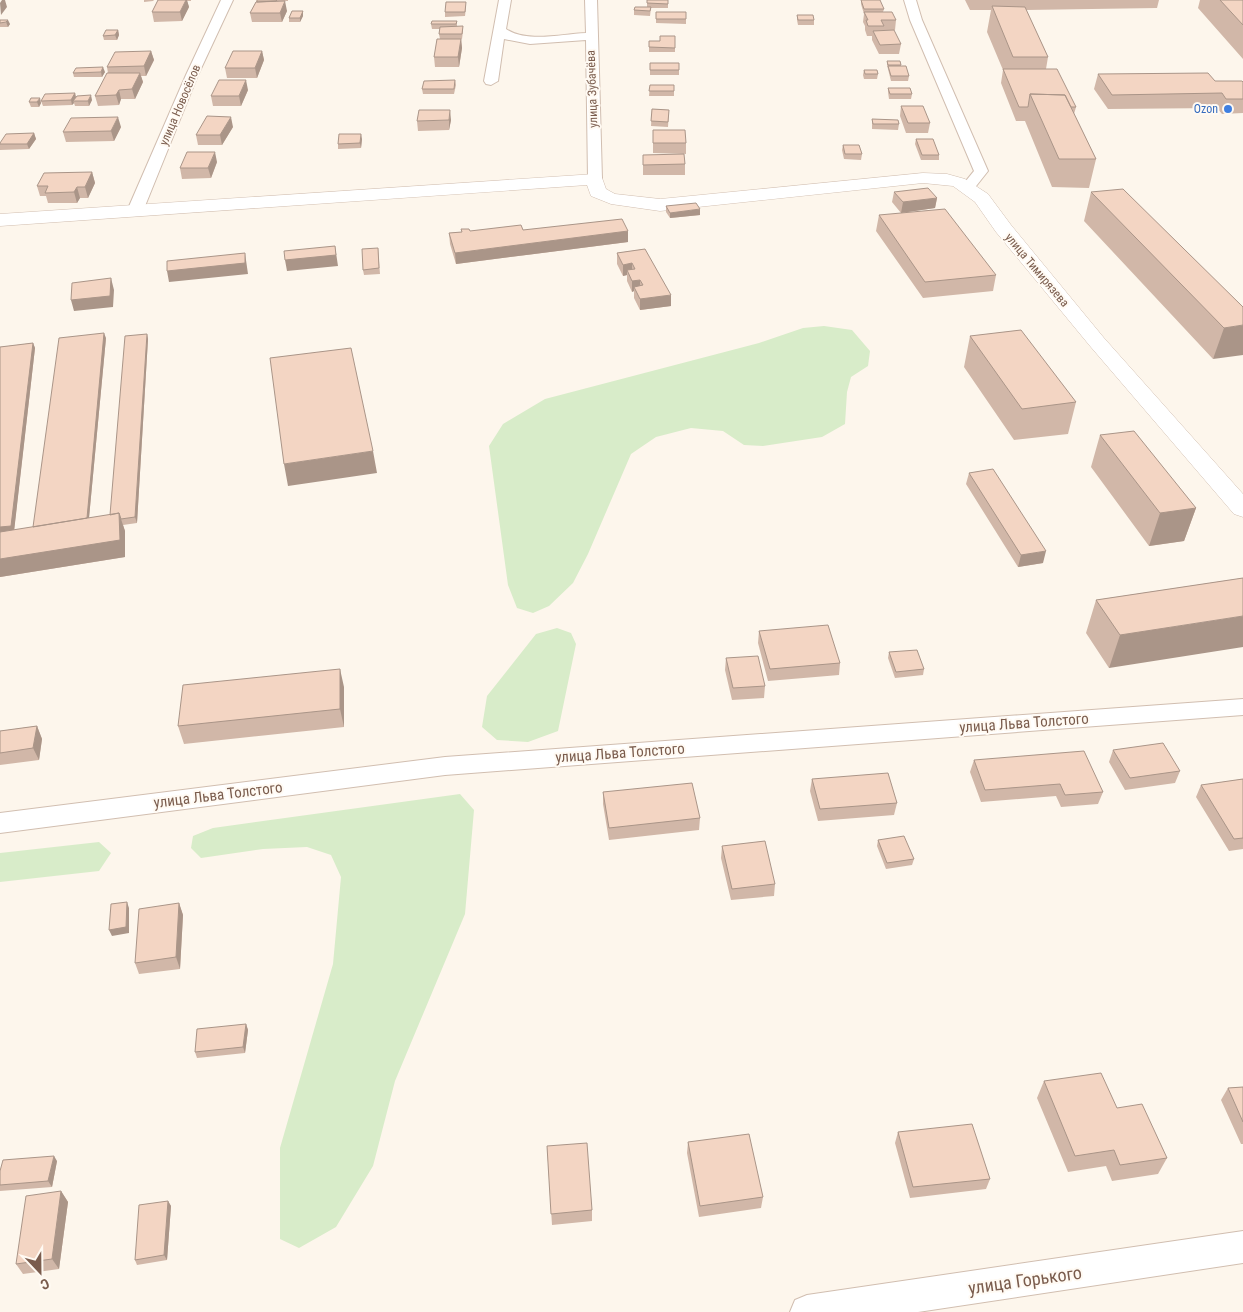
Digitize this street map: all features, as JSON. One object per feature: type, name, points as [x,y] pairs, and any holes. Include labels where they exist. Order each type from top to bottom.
[{"type":"street","name":"улица Новосёлов","points":[[135,211],[192,76],[227,0]]},
{"type":"street","points":[[491,81],[505,0]]},
{"type":"street","name":"улица Зубачёва","points":[[591,0],[595,179]]},
{"type":"street","points":[[0,220],[595,179],[597,192],[611,199],[660,205],[922,178],[950,180],[968,187],[981,171],[916,20],[910,0]]},
{"type":"street","points":[[500,30],[510,37],[530,40],[591,36]]},
{"type":"street","name":"улица Тимирязева","points":[[968,187],[976,192],[996,216],[1003,228],[1097,342],[1243,509]]},
{"type":"street","name":"улица Льва Толстого","points":[[0,823],[445,766],[1243,707]]},
{"type":"street","name":"улица Горького","points":[[807,1312],[1243,1247]]},
{"type":"green space","points":[[824,326],[852,330],[870,351],[868,366],[851,377],[847,392],[845,424],[822,437],[763,446],[744,445],[723,431],[691,428],[656,437],[631,454],[588,554],[573,583],[549,606],[533,613],[517,608],[508,585],[489,446],[503,424],[545,399],[759,343],[803,328]]},
{"type":"green space","points":[[557,628],[571,633],[576,644],[558,731],[528,742],[497,740],[482,727],[487,696],[536,634]]},
{"type":"green space","points":[[460,794],[474,810],[465,914],[395,1081],[373,1166],[336,1227],[299,1248],[280,1239],[280,1148],[333,964],[341,877],[331,855],[307,847],[263,849],[201,858],[191,848],[193,836],[213,828]]},
{"type":"green space","points":[[99,842],[111,853],[99,871],[0,882],[0,853]]},
{"type":"building","points":[[158,0],[186,0],[180,12],[152,12]]},
{"type":"building","points":[[257,0],[277,0],[257,2]]},
{"type":"building","points":[[647,0],[668,0],[668,4],[647,3]]},
{"type":"building","points":[[861,0],[880,0],[884,9],[864,9]]},
{"type":"building","points":[[1220,0],[1243,0],[1243,25]]},
{"type":"building","points":[[285,1],[280,13],[250,13],[256,2]]},
{"type":"building","points":[[446,2],[466,2],[465,12],[445,12]]},
{"type":"building","points":[[992,6],[1025,7],[1048,57],[1013,57]]},
{"type":"building","points":[[635,7],[651,7],[650,11],[634,10]]},
{"type":"building","points":[[292,11],[303,11],[300,18],[289,18]]},
{"type":"building","points":[[656,12],[686,12],[686,19],[656,19]]},
{"type":"building","points":[[864,12],[892,12],[896,20],[881,20],[884,26],[868,26],[866,20],[868,20]]},
{"type":"building","points":[[797,15],[813,15],[814,20],[798,20]]},
{"type":"building","points":[[0,20],[8,20],[0,23]]},
{"type":"building","points":[[432,21],[457,21],[456,24],[431,24]]},
{"type":"building","points":[[463,26],[462,34],[439,34],[440,27]]},
{"type":"building","points":[[106,30],[118,30],[115,35],[103,36]]},
{"type":"building","points":[[894,30],[901,44],[880,45],[873,31]]},
{"type":"building","points":[[660,36],[675,36],[675,48],[649,47],[649,41],[660,41]]},
{"type":"building","points":[[437,39],[461,39],[458,57],[434,57]]},
{"type":"building","points":[[151,51],[144,66],[107,67],[115,52]]},
{"type":"building","points":[[233,51],[262,51],[255,68],[225,68]]},
{"type":"building","points":[[887,61],[900,61],[901,65],[888,65]]},
{"type":"building","points":[[650,63],[679,63],[679,70],[650,70]]},
{"type":"building","points":[[888,66],[906,66],[909,76],[891,76]]},
{"type":"building","points":[[103,67],[101,72],[73,73],[76,68]]},
{"type":"building","points":[[1003,69],[1057,69],[1076,107],[1071,107],[1065,95],[1030,94],[1028,107],[1019,107]]},
{"type":"building","points":[[864,70],[877,70],[878,74],[865,74]]},
{"type":"building","points":[[107,73],[140,73],[132,89],[119,90],[116,95],[95,96]]},
{"type":"building","points":[[1208,73],[1215,81],[1242,81],[1243,99],[1226,99],[1222,93],[1112,95],[1098,74]]},
{"type":"building","points":[[219,80],[246,80],[239,96],[211,96]]},
{"type":"building","points":[[455,80],[454,89],[422,89],[424,81]]},
{"type":"building","points":[[650,85],[674,85],[674,91],[649,91]]},
{"type":"building","points":[[888,88],[910,88],[912,94],[890,94]]},
{"type":"building","points":[[75,93],[71,100],[41,101],[45,94]]},
{"type":"building","points":[[1030,94],[1065,95],[1096,159],[1059,159]]},
{"type":"building","points":[[91,95],[88,101],[73,101],[77,96]]},
{"type":"building","points":[[31,98],[40,98],[37,102],[29,102]]},
{"type":"building","points":[[901,106],[923,106],[930,123],[908,123]]},
{"type":"building","points":[[652,109],[669,110],[668,122],[651,121]]},
{"type":"building","points":[[419,110],[450,110],[449,120],[417,121]]},
{"type":"building","points":[[207,116],[231,117],[220,135],[196,135]]},
{"type":"building","points":[[118,117],[111,131],[63,132],[71,118]]},
{"type":"building","points":[[872,119],[898,120],[899,124],[873,124]]},
{"type":"building","points":[[653,130],[685,130],[686,143],[653,143]]},
{"type":"building","points":[[34,133],[27,144],[0,144],[6,134]]},
{"type":"building","points":[[339,134],[361,134],[360,143],[338,144]]},
{"type":"building","points":[[916,139],[933,139],[939,155],[922,155]]},
{"type":"building","points":[[843,145],[859,145],[862,154],[845,154]]},
{"type":"building","points":[[187,152],[215,152],[208,168],[180,168]]},
{"type":"building","points":[[684,154],[685,164],[643,165],[643,155]]},
{"type":"building","points":[[92,172],[85,187],[77,187],[74,192],[45,193],[48,186],[37,186],[44,173]]},
{"type":"building","points":[[928,188],[937,198],[903,202],[894,192]]},
{"type":"building","points":[[1123,189],[1243,307],[1243,325],[1224,328],[1091,192]]},
{"type":"building","points":[[696,203],[700,209],[670,213],[666,206]]},
{"type":"building","points":[[945,209],[996,275],[925,282],[879,215]]},
{"type":"building","points":[[622,219],[628,231],[455,253],[449,233],[462,232],[461,229],[469,229],[470,231],[521,225],[523,230]]},
{"type":"building","points":[[335,246],[336,255],[285,260],[284,251]]},
{"type":"building","points":[[378,248],[379,268],[363,270],[362,249]]},
{"type":"building","points":[[645,249],[671,295],[640,299],[634,287],[643,285],[640,280],[632,281],[627,270],[635,269],[632,263],[623,265],[617,253]]},
{"type":"building","points":[[245,253],[245,263],[167,271],[167,261]]},
{"type":"building","points":[[111,278],[110,296],[71,300],[72,283]]},
{"type":"building","points":[[1021,330],[1076,402],[1022,409],[970,336]]},
{"type":"building","points":[[104,333],[87,518],[33,527],[59,338]]},
{"type":"building","points":[[147,334],[135,517],[121,519],[119,513],[110,515],[125,336]]},
{"type":"building","points":[[33,343],[11,526],[0,527],[0,347]]},
{"type":"building","points":[[351,348],[373,451],[284,464],[270,358]]},
{"type":"building","points":[[1134,431],[1196,508],[1160,513],[1100,435]]},
{"type":"building","points":[[993,469],[1046,551],[1021,555],[969,473]]},
{"type":"building","points":[[119,513],[120,540],[0,559],[0,532]]},
{"type":"building","points":[[1243,578],[1243,616],[1120,635],[1096,600]]},
{"type":"building","points":[[828,625],[840,663],[770,669],[759,631]]},
{"type":"building","points":[[917,650],[924,669],[896,672],[889,652]]},
{"type":"building","points":[[758,656],[765,686],[733,688],[726,658]]},
{"type":"building","points":[[340,669],[340,709],[178,726],[183,685]]},
{"type":"building","points":[[37,726],[33,748],[0,753],[0,731]]},
{"type":"building","points":[[1163,743],[1180,771],[1130,778],[1113,750]]},
{"type":"building","points":[[1084,751],[1103,792],[1065,795],[1060,784],[985,790],[974,760]]},
{"type":"building","points":[[888,773],[897,803],[820,809],[812,779]]},
{"type":"building","points":[[1243,779],[1243,838],[1234,839],[1201,785]]},
{"type":"building","points":[[692,783],[700,818],[609,828],[603,792]]},
{"type":"building","points":[[904,836],[914,859],[887,863],[878,840]]},
{"type":"building","points":[[765,841],[775,884],[732,889],[722,846]]},
{"type":"building","points":[[127,902],[126,927],[109,930],[111,904]]},
{"type":"building","points":[[179,903],[176,957],[135,963],[139,909]]},
{"type":"building","points":[[246,1024],[243,1047],[195,1052],[197,1029]]},
{"type":"building","points":[[1101,1073],[1117,1108],[1142,1104],[1167,1158],[1120,1165],[1114,1150],[1075,1156],[1044,1081]]},
{"type":"building","points":[[1243,1087],[1243,1122],[1228,1088]]},
{"type":"building","points":[[972,1124],[990,1179],[913,1187],[898,1132]]},
{"type":"building","points":[[749,1134],[763,1197],[700,1206],[688,1142]]},
{"type":"building","points":[[587,1143],[592,1210],[551,1214],[547,1146]]},
{"type":"building","points":[[54,1156],[48,1181],[0,1185],[0,1171],[3,1160]]},
{"type":"building","points":[[61,1191],[52,1259],[16,1264],[26,1196]]},
{"type":"building","points":[[168,1201],[164,1255],[135,1260],[139,1205]]},
{"type":"place","name":"Ozon","points":[[1228,109]]}]
